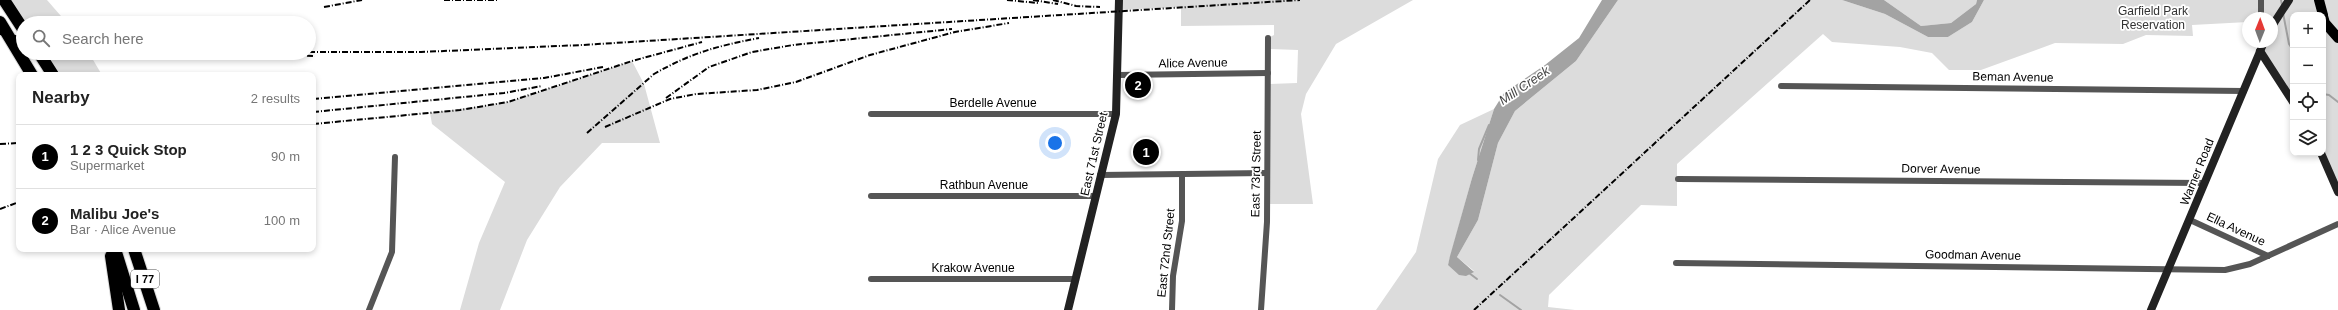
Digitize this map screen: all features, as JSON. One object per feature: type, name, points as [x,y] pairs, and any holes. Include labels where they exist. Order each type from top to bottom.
[{"type":"highway","points":[[4,0],[16,18]]},
{"type":"highway","points":[[0,22],[16,48]]},
{"type":"highway","points":[[23,60],[30,72]]},
{"type":"highway","points":[[43,60],[51,72]]},
{"type":"highway","points":[[110,252],[119,310]]},
{"type":"highway","name":"I 77","points":[[116,252],[134,310]]},
{"type":"highway","name":"I 77","points":[[135,252],[146,280],[154,310]]},
{"type":"highway","points":[[146,280],[158,310]]},
{"type":"main road","name":"East 71st Street","points":[[1068,310],[1116,114],[1119,0]]},
{"type":"main road","points":[[2278,16],[2289,0]]},
{"type":"main road","points":[[2319,0],[2322,12]]},
{"type":"main road","points":[[2326,24],[2338,38]]},
{"type":"main road","name":"Warner Road","points":[[2151,310],[2261,48]]},
{"type":"main road","points":[[2260,51],[2290,97]]},
{"type":"main road","points":[[2322,156],[2338,192]]},
{"type":"street","points":[[2261,0],[2261,12]]},
{"type":"street","name":"East 73rd Street","points":[[1261,310],[1268,173],[1268,38]]},
{"type":"street","name":"Alice Avenue","points":[[1118,75],[1268,73]]},
{"type":"street","name":"Beman Avenue","points":[[1781,86],[2244,91]]},
{"type":"street","name":"Berdelle Avenue","points":[[871,114],[1116,114]]},
{"type":"street","points":[[369,310],[392,252],[395,157]]},
{"type":"street","points":[[1100,176],[1268,173]]},
{"type":"street","name":"East 72nd Street","points":[[1172,310],[1173,276],[1182,221],[1182,174]]},
{"type":"street","name":"Dorver Avenue","points":[[1678,179],[1684,177],[2204,183]]},
{"type":"street","name":"Rathbun Avenue","points":[[871,196],[1096,196]]},
{"type":"street","name":"Ella Avenue","points":[[2190,220],[2268,256],[2338,224]]},
{"type":"street","name":"Goodman Avenue","points":[[1676,263],[2168,268],[2225,270],[2250,264],[2268,256]]},
{"type":"street","name":"Krakow Avenue","points":[[871,279],[1076,279]]},
{"type":"green space","points":[[4,0],[47,0],[61,16],[17,16]]},
{"type":"green space","points":[[1119,0],[1413,0],[1336,44],[1306,94],[1301,114],[1313,204],[1267,204],[1268,84],[1297,83],[1298,50],[1268,49],[1268,38],[1274,35],[1274,25],[1181,26],[1181,7],[1119,10]]},
{"type":"green space","name":"Garfield Park Reservation","points":[[1618,0],[1842,0],[1885,14],[1928,37],[1948,37],[1972,22],[1984,0],[2338,0],[2338,192],[2324,156],[2326,156],[2326,12],[2290,12],[2290,97],[2260,51],[2261,48],[2278,48],[2278,12],[2242,12],[2242,22],[2192,25],[2193,36],[2146,35],[2123,44],[2055,43],[1981,70],[1949,70],[1932,53],[1900,47],[1832,42],[1823,34],[1677,164],[1677,206],[1641,205],[1549,295],[1548,307],[1575,310],[1376,310],[1416,252],[1438,159],[1460,125],[1494,109],[1472,178],[1448,265],[1474,271],[1457,257],[1478,220],[1498,143],[1515,111],[1576,61]]},
{"type":"green space","points":[[1884,0],[1977,0],[1976,4],[1951,23],[1921,26]]},
{"type":"green space","points":[[43,60],[93,60],[100,72],[51,72]]},
{"type":"green space","points":[[632,61],[644,84],[660,143],[602,143],[560,187],[527,240],[500,310],[460,310],[479,243],[505,182],[432,124],[430,113],[508,102]]},
{"type":"water","points":[[1602,0],[1618,0],[1576,61],[1515,111],[1498,143],[1478,220],[1457,257],[1474,272],[1466,276],[1459,275],[1448,265],[1472,178],[1494,109],[1504,93],[1545,65],[1579,38]]},
{"type":"water","points":[[1842,0],[1884,0],[1921,26],[1951,23],[1976,4],[1977,0],[1984,0],[1972,22],[1948,37],[1928,37],[1885,14]]},
{"type":"waterway","name":"Mill Creek","points":[[2281,0],[2282,5]]},
{"type":"waterway","name":"Mill Creek","points":[[2283,13],[2289,44],[2292,48]]},
{"type":"waterway","name":"Mill Creek","points":[[2326,94],[2338,102]]},
{"type":"waterway","name":"Mill Creek","points":[[1478,160],[1479,149],[1489,125]]},
{"type":"waterway","name":"Mill Creek","points":[[1469,273],[1477,279]]},
{"type":"waterway","name":"Mill Creek","points":[[1500,295],[1521,310]]},
{"type":"railway","points":[[324,7],[362,0]]},
{"type":"railway","points":[[444,0],[499,0]]},
{"type":"railway","points":[[1007,0],[1038,3]]},
{"type":"railway","points":[[1033,0],[1058,4]]},
{"type":"railway","points":[[1053,0],[1076,6],[1100,7]]},
{"type":"railway","points":[[316,52],[421,52],[582,45],[1300,0]]},
{"type":"railway","points":[[1474,310],[1810,0]]},
{"type":"railway","points":[[605,127],[670,99],[696,94],[757,90],[796,82],[870,55],[955,32],[1009,23]]},
{"type":"railway","points":[[666,98],[709,67],[752,52],[793,45],[952,29]]},
{"type":"railway","points":[[0,34],[16,36]]},
{"type":"railway","points":[[587,133],[654,74],[692,55],[730,44],[759,38]]},
{"type":"railway","points":[[316,124],[460,110],[508,102],[632,61],[702,42]]},
{"type":"railway","points":[[316,99],[544,78],[603,67]]},
{"type":"railway","points":[[316,112],[504,93],[542,86]]},
{"type":"railway","points":[[0,144],[16,143]]},
{"type":"railway","points":[[0,209],[16,203]]},
{"type":"place","name":"Malibu Joe's","points":[[1138,85]]},
{"type":"place","name":"1 2 3 Quick Stop","points":[[1146,152]]}]
